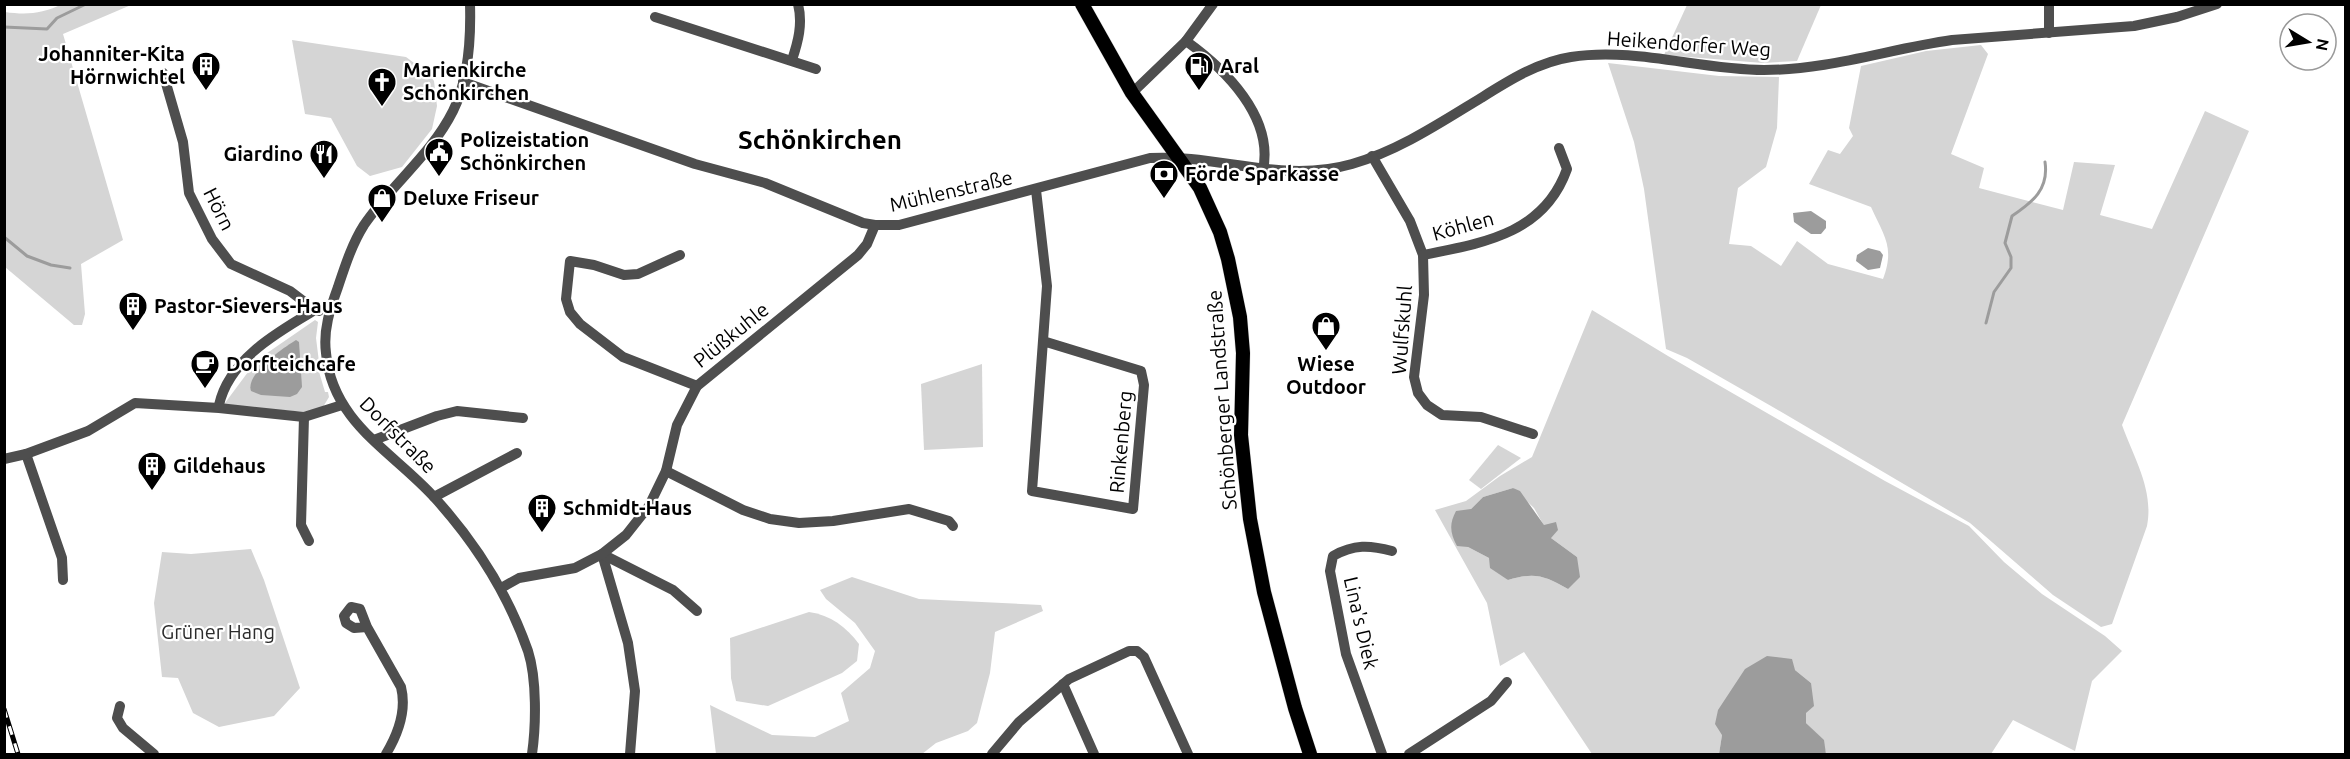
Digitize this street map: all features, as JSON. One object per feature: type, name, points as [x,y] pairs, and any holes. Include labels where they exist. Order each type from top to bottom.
[{"type":"main road","name":"Schönberger Landstraße","points":[[1082,4],[1132,93],[1180,156],[1200,188],[1220,232],[1235,288],[1243,353],[1241,435],[1250,519],[1264,592],[1295,708],[1310,754]]},
{"type":"street","name":"Dorfstraße","points":[[470,4],[468,58],[455,108],[444,128],[363,226],[351,250],[329,312],[326,353],[332,386],[342,405],[352,418],[434,497],[483,559],[501,588],[528,653],[534,693],[535,732],[532,754]]},
{"type":"street","points":[[792,60],[800,28],[798,4]]},
{"type":"street","points":[[1132,93],[1186,41],[1213,4]]},
{"type":"street","points":[[2049,4],[2049,33]]},
{"type":"street","name":"Heikendorfer Weg","points":[[1180,156],[1288,172],[1352,164],[1431,128],[1538,66],[1569,57],[1601,55],[1737,69],[1793,69],[1823,66],[1933,43],[2134,26],[2177,17],[2217,4]]},
{"type":"street","points":[[655,16],[816,69]]},
{"type":"street","points":[[1186,41],[1223,70],[1244,99],[1255,118],[1264,143],[1266,159],[1263,170]]},
{"type":"street","name":"Hörn","points":[[163,73],[183,142],[189,193],[212,239],[231,264],[290,291],[315,310]]},
{"type":"street","name":"Mühlenstraße","points":[[463,82],[695,164],[765,183],[863,223],[875,225],[899,225],[1150,158],[1180,156]]},
{"type":"street","name":"Köhlen","points":[[1423,255],[1479,244],[1523,225],[1546,206],[1560,189],[1567,169],[1559,148]]},
{"type":"street","name":"Wulfskuhl","points":[[1372,156],[1410,221],[1423,255],[1424,295],[1414,377],[1418,393],[1427,405],[1442,415],[1481,417],[1533,434]]},
{"type":"street","name":"Rinkenberg","points":[[1036,190],[1047,286],[1032,491],[1133,509],[1144,385],[1141,371],[1043,341]]},
{"type":"street","name":"Plüßkuhle","points":[[501,588],[519,578],[575,567],[602,554],[626,535],[649,506],[666,471],[677,425],[697,386],[858,255],[867,244],[875,225]]},
{"type":"street","points":[[680,255],[638,274],[624,275],[594,265],[570,261],[566,299],[570,312],[580,324],[623,357],[697,386]]},
{"type":"street","points":[[219,407],[222,392],[251,353],[315,310],[329,312]]},
{"type":"street","points":[[4,459],[26,454],[88,431],[135,403],[219,407],[304,417],[342,405]]},
{"type":"street","points":[[374,440],[456,411],[522,418]]},
{"type":"street","points":[[304,417],[301,525],[309,541]]},
{"type":"street","points":[[434,497],[517,453]]},
{"type":"street","points":[[26,454],[62,558],[63,580]]},
{"type":"street","points":[[666,471],[743,510],[770,519],[799,523],[833,521],[909,509],[949,521],[953,526]]},
{"type":"street","name":"Lina's Diek","points":[[1382,754],[1346,654],[1330,571],[1333,556],[1343,550],[1371,545],[1392,551]]},
{"type":"street","points":[[602,554],[673,590],[697,611]]},
{"type":"street","points":[[602,554],[628,643],[635,691],[630,754]]},
{"type":"street","points":[[367,627],[401,687],[403,695],[400,726],[386,754]]},
{"type":"street","points":[[992,754],[1019,722],[1063,684],[1076,675],[1129,651],[1137,651],[1144,657],[1188,754]]},
{"type":"street","points":[[1409,754],[1491,701],[1507,682]]},
{"type":"street","points":[[1063,684],[1094,754]]},
{"type":"street","points":[[120,706],[117,718],[123,728],[154,754]]},
{"type":"green space","points":[[62,4],[131,5],[63,34],[123,240],[81,264],[85,314],[82,325],[74,325],[5,267],[5,12],[34,13]]},
{"type":"green space","points":[[1687,5],[1821,5],[1797,61],[1763,63],[1664,55]]},
{"type":"green space","points":[[292,40],[406,57],[429,74],[434,81],[437,106],[432,129],[402,167],[370,176],[357,166],[331,118],[305,114]]},
{"type":"green space","points":[[1981,45],[1988,54],[1951,154],[1984,168],[1979,188],[2063,210],[2074,162],[2115,165],[2100,215],[2152,229],[2205,111],[2249,131],[2122,425],[2142,474],[2148,500],[2147,526],[2112,624],[2101,627],[2053,595],[1970,523],[1771,406],[1687,358],[1666,349],[1644,189],[1634,142],[1608,63],[1719,76],[1779,77],[1777,128],[1766,167],[1738,188],[1729,244],[1751,246],[1781,266],[1797,241],[1828,264],[1883,279],[1888,250],[1884,234],[1871,207],[1809,184],[1828,150],[1840,154],[1853,136],[1849,128],[1861,66],[1926,51]]},
{"type":"green space","points":[[1592,310],[1885,481],[1969,526],[2004,562],[2042,594],[2105,636],[2122,651],[2092,681],[2075,751],[2013,720],[1991,754],[1826,754],[1823,740],[1806,723],[1811,683],[1795,670],[1722,735],[1719,754],[1592,754],[1524,652],[1500,666],[1487,603],[1435,510],[1466,501],[1500,476],[1532,457]],"holes":[[[1513,488],[1534,508],[1551,538],[1577,557],[1568,589],[1539,576],[1508,580],[1489,558],[1468,547],[1471,509],[1483,497]]]},
{"type":"green space","points":[[315,320],[318,322],[316,338],[319,362],[317,365],[325,392],[328,392],[329,397],[323,407],[307,412],[225,406],[257,360]]},
{"type":"green space","points":[[982,364],[983,447],[924,450],[921,384]]},
{"type":"green space","points":[[1498,445],[1521,458],[1481,489],[1469,480]]},
{"type":"green space","name":"Grüner Hang","points":[[251,549],[264,580],[300,688],[274,716],[219,727],[193,713],[178,678],[162,677],[154,603],[162,552],[191,554]]},
{"type":"green space","points":[[852,577],[919,599],[1041,605],[1043,611],[995,632],[990,673],[977,723],[968,731],[936,743],[922,754],[716,754],[710,705],[772,735],[815,737],[849,721],[841,693],[870,668],[875,651],[855,623],[826,599],[820,590]]},
{"type":"green space","points":[[809,612],[831,619],[849,632],[859,644],[857,661],[842,673],[768,706],[736,701],[731,678],[730,638]]},
{"type":"shaded area","points":[[1811,211],[1826,221],[1826,228],[1821,234],[1811,234],[1794,222],[1793,213]]},
{"type":"shaded area","points":[[1868,248],[1880,251],[1883,255],[1880,268],[1868,270],[1856,261],[1857,255]]},
{"type":"shaded area","points":[[296,340],[299,342],[302,387],[297,394],[290,397],[261,395],[251,391],[254,377],[266,362]]},
{"type":"shaded area","points":[[1513,488],[1520,491],[1544,525],[1556,522],[1558,530],[1551,538],[1577,557],[1580,577],[1568,589],[1539,576],[1508,580],[1490,568],[1489,558],[1468,547],[1457,546],[1451,528],[1456,511],[1471,509],[1483,497]]},
{"type":"shaded area","points":[[1767,656],[1792,659],[1795,670],[1811,683],[1814,706],[1806,713],[1806,723],[1824,740],[1826,754],[1719,754],[1722,735],[1715,724],[1718,710],[1745,669]]},
{"type":"waterway","points":[[4,27],[47,29],[57,18],[86,4]]},
{"type":"waterway","points":[[1986,323],[1994,292],[2011,268],[2011,257],[2005,243],[2012,216],[2038,194],[2046,171],[2045,162]]},
{"type":"waterway","points":[[4,237],[27,256],[51,265],[70,268]]},
{"type":"railway","points":[[4,709],[18,754]]},
{"type":"place","name":"Johanniter-Kita Hörnwichtel","points":[[206,92]]},
{"type":"place","name":"Aral","points":[[1199,92]]},
{"type":"place","name":"Marienkirche Schönkirchen","points":[[382,108]]},
{"type":"place","name":"Polizeistation Schönkirchen","points":[[439,178]]},
{"type":"place","name":"Giardino","points":[[324,180]]},
{"type":"place","name":"Förde Sparkasse","points":[[1164,200]]},
{"type":"place","name":"Deluxe Friseur","points":[[382,224]]},
{"type":"place","name":"Pastor-Sievers-Haus","points":[[133,332]]},
{"type":"place","name":"Wiese Outdoor","points":[[1326,352]]},
{"type":"place","name":"Dorfteichcafe","points":[[205,390]]},
{"type":"place","name":"Gildehaus","points":[[152,492]]},
{"type":"place","name":"Schmidt-Haus","points":[[542,534]]},
{"type":"district","name":"Schönkirchen","points":[[820,140]]}]
